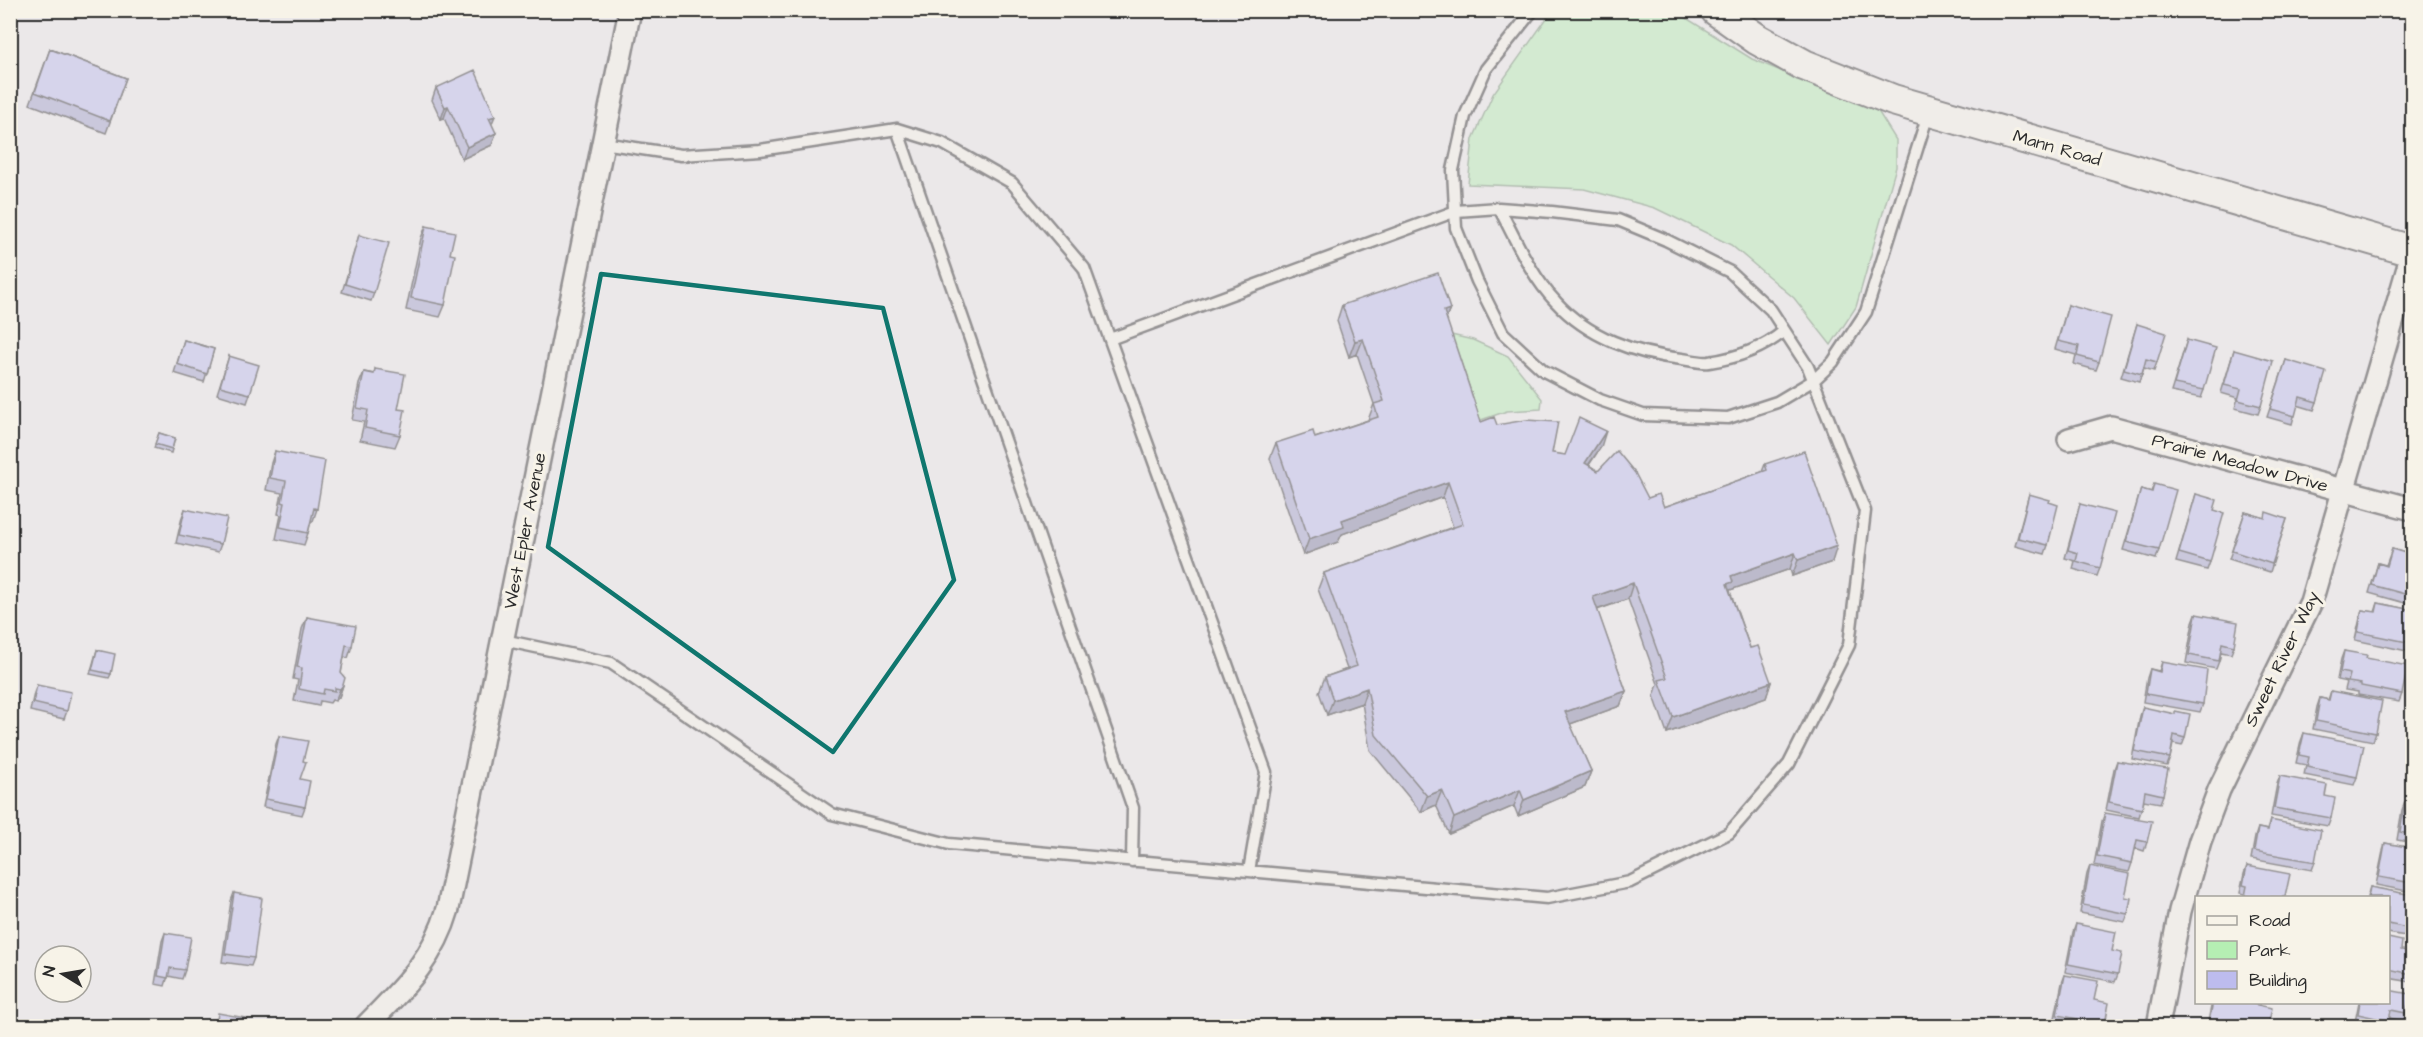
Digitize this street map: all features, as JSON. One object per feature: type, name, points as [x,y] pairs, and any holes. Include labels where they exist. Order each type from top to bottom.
[{"type":"main road","name":"Mann Road","points":[[1716,10],[1757,39],[1823,74],[1893,100],[2412,252]]},
{"type":"street","name":"West Epler Avenue","points":[[366,1026],[419,971],[443,928],[451,900],[630,10]]},
{"type":"street","name":"Sweet River Way","points":[[2158,1026],[2180,910],[2200,841],[2219,790],[2311,602],[2412,252]]},
{"type":"street","name":"Prairie Meadow Drive","points":[[2069,439],[2110,427],[2412,509]]},
{"type":"lane","points":[[1533,10],[1486,69],[1465,116],[1453,170],[1456,228],[1477,281],[1503,333],[1544,371],[1600,400],[1643,415],[1728,418],[1777,402],[1814,380],[1833,362],[1866,312],[1929,111]]},
{"type":"lane","points":[[897,129],[1133,808],[1132,861]]},
{"type":"lane","points":[[603,143],[681,155],[760,150],[897,129],[942,143],[1012,183],[1084,268],[1266,772],[1249,871]]},
{"type":"lane","points":[[1499,208],[1532,269],[1555,302],[1586,329],[1615,343],[1659,357],[1707,362],[1743,354],[1773,340],[1784,331]]},
{"type":"lane","points":[[503,640],[611,663],[832,814],[949,844],[1547,898],[1630,882],[1729,834],[1789,764],[1849,645],[1865,511],[1814,380],[1770,310],[1730,272],[1666,240],[1618,220],[1499,208],[1456,211],[1110,339]]},
{"type":"highlighted area","points":[[601,274],[883,308],[954,580],[833,752],[548,547]]},
{"type":"green space","points":[[1552,11],[1675,11],[1752,59],[1878,111],[1896,140],[1896,167],[1856,307],[1831,345],[1794,298],[1731,245],[1655,208],[1584,189],[1468,184],[1473,139],[1493,94]]},
{"type":"green space","points":[[1447,334],[1473,340],[1508,356],[1542,399],[1541,409],[1507,411],[1478,421]]},
{"type":"building","points":[[50,49],[126,78],[110,121],[35,92]]},
{"type":"building","points":[[475,70],[495,116],[489,118],[496,133],[467,147],[448,106],[445,107],[436,88]]},
{"type":"building","points":[[426,226],[455,232],[450,254],[455,255],[445,305],[411,298]]},
{"type":"building","points":[[359,235],[389,243],[374,293],[345,284]]},
{"type":"building","points":[[1438,273],[1450,309],[1444,311],[1481,422],[1494,417],[1497,425],[1526,420],[1558,422],[1552,453],[1565,455],[1579,418],[1606,431],[1585,463],[1598,471],[1617,451],[1635,473],[1648,498],[1659,494],[1664,507],[1767,470],[1765,464],[1804,451],[1837,546],[1798,560],[1795,553],[1731,576],[1733,582],[1727,584],[1750,648],[1758,646],[1771,682],[1673,717],[1659,680],[1667,678],[1633,583],[1593,597],[1626,691],[1565,712],[1591,771],[1524,800],[1520,790],[1454,818],[1442,790],[1427,796],[1376,735],[1367,688],[1333,700],[1325,677],[1357,666],[1324,573],[1463,524],[1448,482],[1342,520],[1344,527],[1309,539],[1276,443],[1313,431],[1315,438],[1378,417],[1374,404],[1384,401],[1363,339],[1355,341],[1342,305]]},
{"type":"building","points":[[2068,305],[2111,317],[2099,362],[2077,356],[2079,346],[2058,341]]},
{"type":"building","points":[[2137,324],[2166,333],[2157,362],[2146,359],[2142,374],[2124,369]]},
{"type":"building","points":[[184,340],[214,349],[207,374],[177,364]]},
{"type":"building","points":[[2187,340],[2216,348],[2204,390],[2174,384]]},
{"type":"building","points":[[2234,350],[2273,361],[2261,406],[2238,400],[2241,389],[2224,385]]},
{"type":"building","points":[[229,356],[259,365],[250,394],[220,386]]},
{"type":"building","points":[[2286,360],[2326,372],[2317,402],[2300,397],[2295,416],[2270,409]]},
{"type":"building","points":[[375,369],[405,374],[398,409],[405,410],[400,435],[365,428],[368,410],[357,408],[364,372],[374,374]]},
{"type":"building","points":[[159,433],[175,438],[172,449],[155,444]]},
{"type":"building","points":[[275,451],[325,461],[317,509],[314,508],[308,533],[280,527],[285,503],[282,502],[286,481],[270,478]]},
{"type":"building","points":[[2154,484],[2176,490],[2159,550],[2126,542],[2141,489],[2152,492]]},
{"type":"building","points":[[2029,494],[2050,500],[2049,502],[2058,505],[2048,545],[2018,538]]},
{"type":"building","points":[[2196,494],[2217,500],[2214,510],[2224,513],[2210,562],[2179,553]]},
{"type":"building","points":[[2080,504],[2115,513],[2100,568],[2076,561],[2078,553],[2068,550]]},
{"type":"building","points":[[185,509],[227,518],[221,544],[179,535]]},
{"type":"building","points":[[2245,512],[2265,518],[2266,512],[2287,519],[2272,564],[2232,551]]},
{"type":"building","points":[[2392,549],[2412,555],[2412,596],[2372,585],[2378,563],[2387,566]]},
{"type":"building","points":[[2378,603],[2412,610],[2412,643],[2358,632],[2362,610],[2376,612]]},
{"type":"building","points":[[2196,614],[2238,622],[2234,646],[2222,643],[2219,661],[2189,655]]},
{"type":"building","points":[[307,617],[356,626],[352,646],[346,645],[341,673],[345,678],[340,689],[335,688],[335,691],[324,689],[323,694],[299,689],[302,668],[297,667]]},
{"type":"building","points":[[97,650],[115,654],[111,674],[92,670]]},
{"type":"building","points":[[2344,651],[2408,666],[2402,694],[2348,682],[2350,674],[2340,672]]},
{"type":"building","points":[[2162,662],[2207,670],[2203,704],[2146,694],[2150,669],[2160,672]]},
{"type":"building","points":[[37,685],[71,692],[67,711],[33,703]]},
{"type":"building","points":[[2331,691],[2382,701],[2376,733],[2316,721],[2320,698],[2329,700]]},
{"type":"building","points":[[2143,707],[2175,714],[2175,711],[2190,714],[2185,738],[2174,735],[2170,758],[2134,751]]},
{"type":"building","points":[[2304,733],[2364,745],[2357,777],[2307,767],[2309,757],[2299,755]]},
{"type":"building","points":[[279,736],[308,741],[303,761],[306,762],[300,779],[310,781],[305,807],[266,799]]},
{"type":"building","points":[[2117,761],[2168,769],[2163,795],[2145,791],[2142,809],[2109,802]]},
{"type":"building","points":[[2280,776],[2327,785],[2325,796],[2335,798],[2331,818],[2274,808]]},
{"type":"building","points":[[2405,802],[2412,804],[2412,835],[2400,832]]},
{"type":"building","points":[[2105,813],[2152,821],[2147,842],[2137,840],[2132,863],[2097,856]]},
{"type":"building","points":[[2270,820],[2321,830],[2315,862],[2254,851],[2258,828],[2268,830]]},
{"type":"building","points":[[2385,843],[2412,848],[2412,883],[2379,877]]},
{"type":"building","points":[[2090,866],[2130,874],[2125,897],[2131,898],[2128,914],[2083,905]]},
{"type":"building","points":[[2247,866],[2290,874],[2285,896],[2245,896],[2247,886],[2243,885]]},
{"type":"building","points":[[2370,887],[2412,895],[2412,929],[2390,924],[2390,896],[2368,896]]},
{"type":"building","points":[[234,893],[262,898],[254,958],[225,954]]},
{"type":"building","points":[[10,895],[14,895],[10,914]]},
{"type":"building","points":[[2076,924],[2116,932],[2112,951],[2122,953],[2118,974],[2068,964]]},
{"type":"building","points":[[165,933],[191,937],[185,970],[170,968],[168,978],[158,976]]},
{"type":"building","points":[[2390,938],[2402,941],[2401,950],[2412,952],[2412,974],[2390,969]]},
{"type":"building","points":[[2065,975],[2098,981],[2094,1000],[2109,1003],[2105,1024],[2057,1015]]},
{"type":"building","points":[[2390,990],[2410,994],[2406,1013],[2391,1010],[2389,1021],[2358,1014],[2360,1004],[2390,1004]]},
{"type":"building","points":[[2213,1004],[2253,1004],[2272,1008],[2268,1026],[2208,1026]]},
{"type":"building","points":[[218,1013],[246,1018],[245,1026],[216,1026]]},
{"type":"building","points":[[2344,1023],[2363,1026],[2343,1026]]}]
